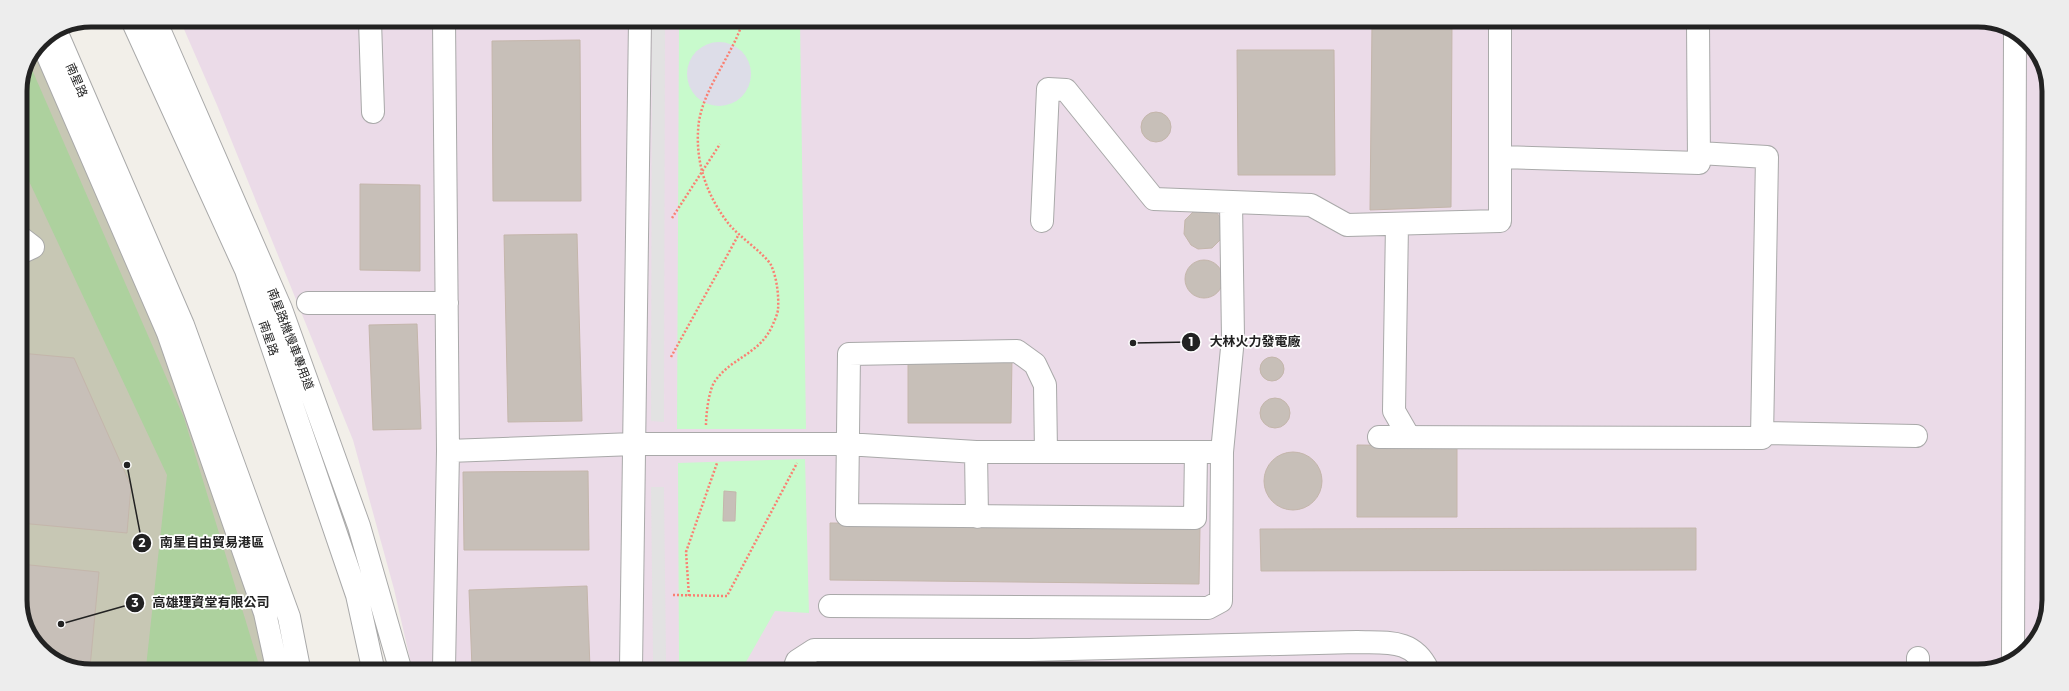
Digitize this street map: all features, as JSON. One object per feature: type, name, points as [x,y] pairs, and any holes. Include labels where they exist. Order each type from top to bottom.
[{"type":"street","name":"南星路","points":[[135,27],[246,270],[357,595],[372,664]]},
{"type":"street","name":"南星路機慢車專用道","points":[[158,27],[281,309],[359,526],[399,664]]},
{"type":"street","points":[[370,27],[373,112]]},
{"type":"street","points":[[444,27],[448,451],[444,664]]},
{"type":"street","points":[[631,664],[640,27]]},
{"type":"street","points":[[1042,221],[1048,89],[1066,90],[1154,199],[1311,205],[1347,225],[1500,220],[1500,27]]},
{"type":"street","points":[[1500,157],[1699,163],[1698,27]]},
{"type":"street","name":"南星路","points":[[58,36],[183,325],[289,617],[297,664]]},
{"type":"street","points":[[2013,653],[2015,39]]},
{"type":"street","points":[[44,48],[168,332],[265,613],[276,664]]},
{"type":"street","points":[[1378,437],[1762,438],[1767,157],[1699,153]]},
{"type":"street","points":[[830,606],[1208,608],[1221,601],[1222,452],[1233,338],[1230,202]]},
{"type":"street","points":[[1397,224],[1394,411],[1409,437]]},
{"type":"street","points":[[27,242],[33,247],[27,250]]},
{"type":"street","points":[[308,303],[447,303]]},
{"type":"street","points":[[1046,452],[1045,385],[1035,364],[1017,351],[849,354],[846,444],[847,515],[1195,518],[1196,452]]},
{"type":"street","points":[[1762,433],[1916,436]]},
{"type":"street","points":[[448,451],[634,444],[846,444],[976,452],[1222,452]]},
{"type":"street","points":[[976,452],[977,517]]},
{"type":"street","points":[[796,664],[797,661],[814,650],[1029,650],[1357,642],[1390,644],[1410,648],[1423,659],[1425,664]]},
{"type":"path","points":[[706,427],[706,414],[714,381],[729,366],[754,350],[764,341],[778,312],[778,292],[771,265],[728,224],[710,197],[698,157],[699,121],[704,101],[731,45],[739,34],[741,27]]},
{"type":"path","points":[[672,218],[720,144]]},
{"type":"path","points":[[671,357],[739,234]]},
{"type":"path","points":[[673,594],[689,596],[727,596],[799,459]]},
{"type":"path","points":[[689,596],[686,552],[718,460]]},
{"type":"shaded area","points":[[183,27],[1978,27],[1999,30],[2014,38],[2029,52],[2037,66],[2042,87],[2042,600],[2039,621],[2029,639],[2014,653],[1999,661],[1978,664],[411,664],[394,589],[353,440],[217,105]]},
{"type":"shaded area","points":[[652,27],[665,27],[664,422],[651,421]]},
{"type":"shaded area","points":[[719,42],[737,48],[745,56],[751,74],[745,92],[737,100],[719,106],[701,100],[693,92],[687,74],[693,56],[701,48]]},
{"type":"shaded area","points":[[44,48],[183,325],[295,664],[78,663],[70,661],[52,651],[40,639],[30,621],[27,604],[27,91],[28,78],[32,66],[38,55]]},
{"type":"shaded area","points":[[651,487],[664,487],[666,662],[653,662]]},
{"type":"green space","points":[[679,27],[800,27],[806,429],[677,429]]},
{"type":"green space","points":[[31,68],[184,418],[259,664],[146,664],[167,475],[27,177],[27,91],[28,78]]},
{"type":"green space","points":[[805,459],[809,613],[775,611],[745,664],[679,664],[678,463]]},
{"type":"building","points":[[1372,27],[1452,27],[1451,207],[1370,210]]},
{"type":"building","points":[[580,40],[581,201],[493,201],[492,41]]},
{"type":"building","points":[[1237,50],[1334,50],[1335,175],[1238,175]]},
{"type":"building","points":[[1156,112],[1162,113],[1170,121],[1170,133],[1162,141],[1156,142],[1150,141],[1142,133],[1141,127],[1142,121],[1150,113]]},
{"type":"building","points":[[360,184],[420,185],[420,271],[360,270]]},
{"type":"building","points":[[1195,210],[1216,212],[1220,217],[1222,238],[1212,248],[1198,249],[1191,245],[1184,234],[1185,220]]},
{"type":"building","points":[[577,234],[582,421],[508,422],[504,235]]},
{"type":"building","points":[[1200,260],[1208,260],[1215,263],[1220,268],[1223,279],[1220,290],[1215,295],[1208,298],[1200,298],[1193,295],[1188,290],[1185,283],[1185,275],[1188,268],[1193,263]]},
{"type":"building","points":[[417,324],[421,429],[373,430],[369,325]]},
{"type":"building","points":[[27,354],[74,358],[131,486],[127,533],[27,524]]},
{"type":"building","points":[[908,356],[1012,357],[1011,423],[908,423]]},
{"type":"building","points":[[1272,357],[1280,361],[1284,369],[1280,377],[1272,381],[1264,377],[1260,369],[1264,361]]},
{"type":"building","points":[[1275,398],[1286,402],[1290,413],[1286,424],[1275,428],[1264,424],[1260,413],[1264,402]]},
{"type":"building","points":[[1357,445],[1457,446],[1457,517],[1357,517]]},
{"type":"building","points":[[1293,452],[1309,457],[1317,465],[1322,481],[1317,497],[1309,505],[1293,510],[1277,505],[1269,497],[1264,481],[1269,465],[1277,457]]},
{"type":"building","points":[[588,471],[589,550],[464,550],[463,472]]},
{"type":"building","points":[[724,491],[736,492],[735,521],[723,521]]},
{"type":"building","points":[[830,523],[1200,527],[1199,584],[830,580]]},
{"type":"building","points":[[1696,528],[1696,570],[1261,571],[1260,529]]},
{"type":"building","points":[[27,565],[99,572],[90,664],[70,661],[52,651],[40,639],[30,621],[27,604]]},
{"type":"building","points":[[587,586],[590,664],[472,664],[469,590]]},
{"type":"place","name":"大林火力發電廠","points":[[1133,343]]},
{"type":"place","name":"南星自由貿易港區","points":[[127,465]]},
{"type":"place","name":"高雄理資堂有限公司","points":[[61,624]]}]
